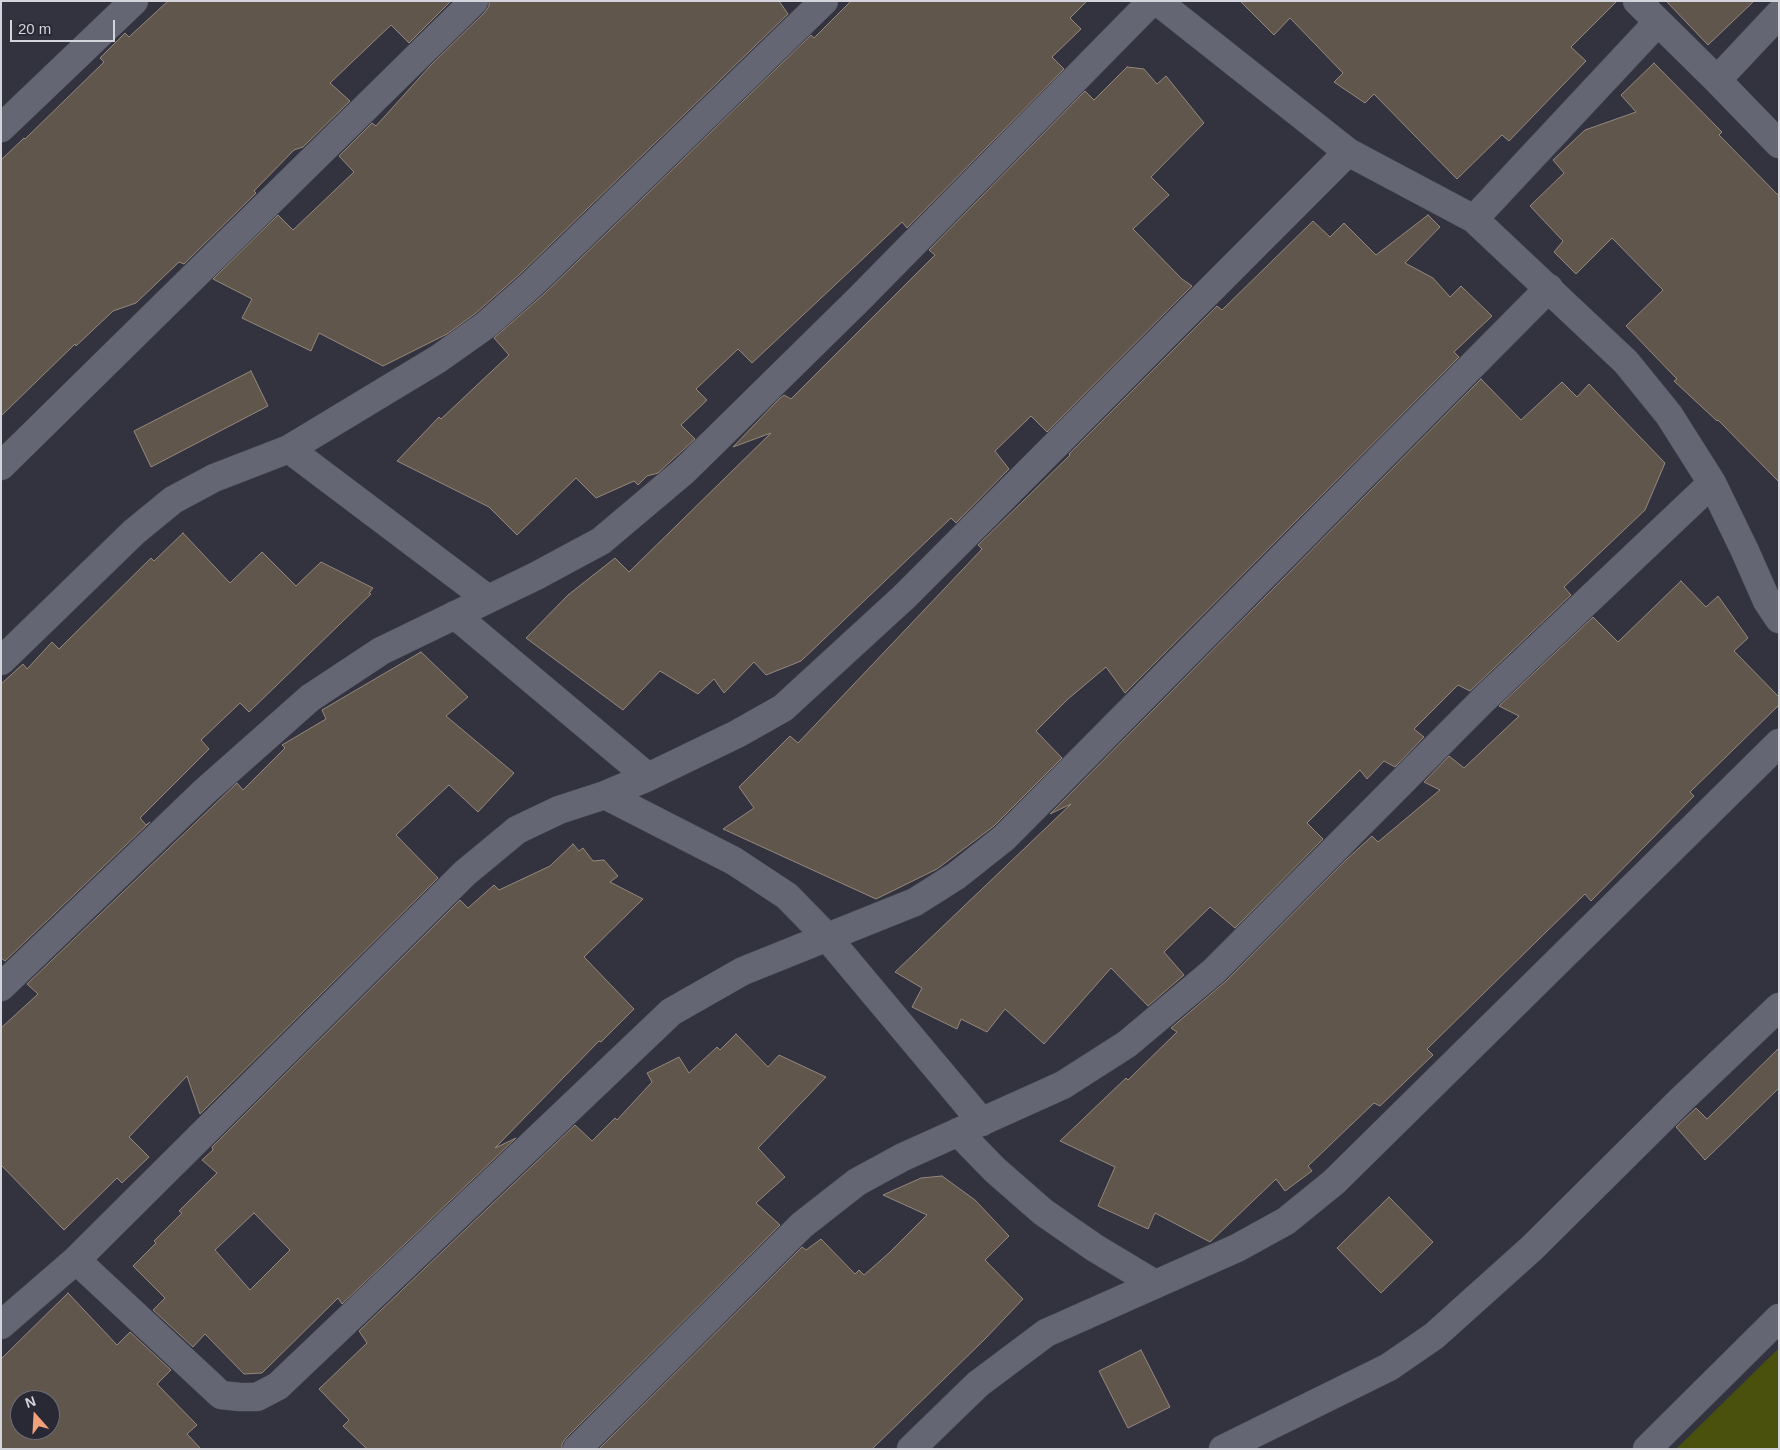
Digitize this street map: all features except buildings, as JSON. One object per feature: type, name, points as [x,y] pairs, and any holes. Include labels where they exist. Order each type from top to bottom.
[{"type":"street","points":[[1,128],[134,1]]},
{"type":"street","points":[[1,466],[474,1]]},
{"type":"street","points":[[1,661],[134,532],[173,500],[214,478],[289,449],[438,359],[486,325],[532,284],[824,1]]},
{"type":"street","points":[[1,987],[204,792],[310,698],[381,651],[536,576],[601,541],[684,471],[859,299],[1152,1]]},
{"type":"street","points":[[1157,1],[1348,152],[1474,219],[1626,362],[1669,415],[1712,483],[1767,601],[1779,619]]},
{"type":"street","points":[[1637,1],[1779,144]]},
{"type":"street","points":[[1717,80],[1779,14]]},
{"type":"street","points":[[1474,219],[1658,22]]},
{"type":"street","points":[[1,1325],[76,1260],[465,873],[517,830],[559,810],[605,795],[648,777],[737,734],[783,708],[904,597],[1348,152]]},
{"type":"street","points":[[76,1260],[221,1395],[240,1398],[257,1397],[278,1386],[671,1012],[743,971],[915,902],[956,876],[1004,838],[1549,288]]},
{"type":"street","points":[[289,449],[488,598]]},
{"type":"street","points":[[577,1449],[802,1225],[857,1182],[903,1158],[1063,1085],[1127,1044],[1214,971],[1482,700],[1712,483]]},
{"type":"street","points":[[455,615],[648,777]]},
{"type":"street","points":[[910,1449],[978,1384],[1046,1333],[1237,1248],[1286,1220],[1334,1182],[1779,743]]},
{"type":"street","points":[[605,795],[734,861],[787,896],[827,937],[970,1127],[995,1170],[1043,1212],[1095,1248],[1155,1284]]},
{"type":"street","points":[[1222,1449],[1389,1367],[1434,1336],[1532,1248],[1680,1101],[1779,1007]]},
{"type":"street","points":[[1646,1449],[1779,1318]]},
{"type":"green space","points":[[1779,1348],[1779,1449],[1676,1449]]}]
